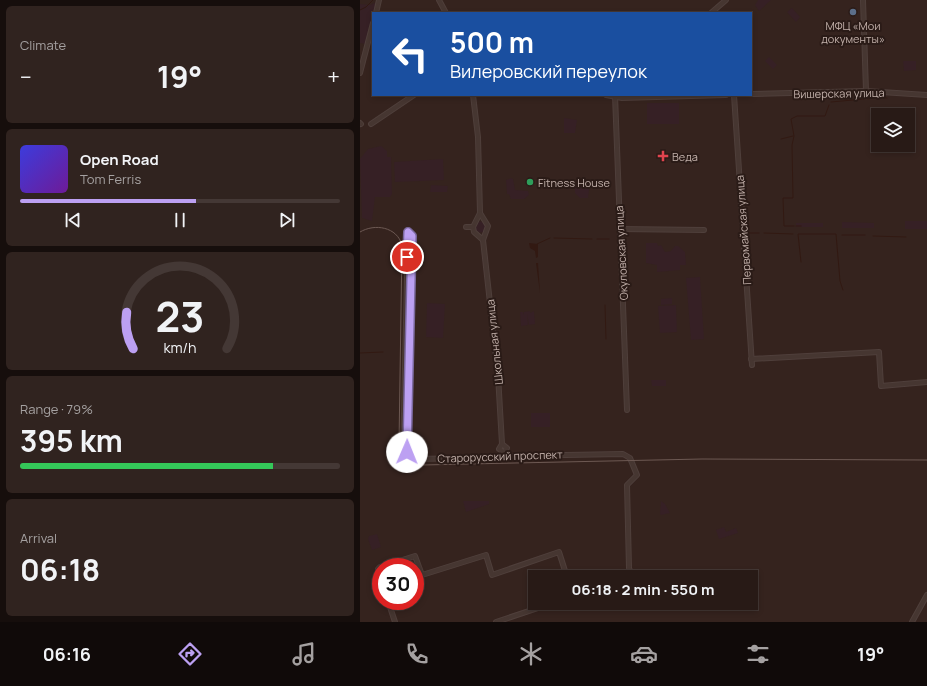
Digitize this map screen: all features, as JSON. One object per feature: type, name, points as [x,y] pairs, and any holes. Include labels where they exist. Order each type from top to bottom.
[{"type":"street","points":[[376,12],[379,0]]},
{"type":"street","points":[[439,0],[445,12]]},
{"type":"street","points":[[713,12],[726,0]]},
{"type":"street","points":[[863,0],[866,91]]},
{"type":"street","points":[[360,73],[372,27]]},
{"type":"street","name":"Вишерская улица","points":[[752,94],[866,91],[927,95]]},
{"type":"street","points":[[371,124],[413,96]]},
{"type":"street","points":[[473,96],[478,137],[480,213],[488,226],[485,233],[478,234]]},
{"type":"street","name":"Окуловская улица","points":[[615,96],[627,410]]},
{"type":"street","name":"Первомайская улица","points":[[734,96],[752,365]]},
{"type":"street","points":[[473,227],[480,213]]},
{"type":"street","points":[[477,220],[483,220]]},
{"type":"street","points":[[466,227],[473,227]]},
{"type":"street","points":[[473,227],[483,240]]},
{"type":"street","points":[[620,229],[704,230]]},
{"type":"street","name":"Старорусский проспект","points":[[412,459],[407,452],[412,236],[408,232],[404,459],[412,459],[497,458],[503,454],[623,454],[630,458],[637,473],[636,477],[627,485],[630,570]]},
{"type":"street","name":"Школьная улица","points":[[485,233],[483,240],[498,381],[502,444],[499,448],[503,454]]},
{"type":"street","points":[[751,360],[879,352],[881,386],[927,382]]},
{"type":"street","points":[[424,574],[486,555],[492,575],[559,552],[565,570]]},
{"type":"street","points":[[912,622],[927,596]]},
{"type":"street","points":[[391,610],[395,622]]},
{"type":"street","points":[[496,622],[533,610]]},
{"type":"shaded area","points":[[758,0],[771,0],[759,11],[755,5]]},
{"type":"shaded area","points":[[377,2],[374,12],[372,12],[372,21],[366,44],[360,43],[360,4],[370,5]]},
{"type":"shaded area","points":[[792,8],[800,17],[796,22],[787,12]]},
{"type":"shaded area","points":[[769,57],[777,65],[773,69],[765,61]]},
{"type":"shaded area","points":[[903,61],[916,61],[916,70],[904,71]]},
{"type":"shaded area","points":[[647,103],[679,103],[679,124],[647,124]]},
{"type":"shaded area","points":[[564,118],[577,120],[575,133],[564,133]]},
{"type":"shaded area","points":[[381,146],[387,151],[387,157],[391,157],[392,194],[390,197],[375,197],[372,221],[362,218],[360,159],[368,149]]},
{"type":"shaded area","points":[[443,159],[444,180],[395,182],[394,162]]},
{"type":"shaded area","points":[[511,178],[513,179],[515,190],[528,191],[529,195],[524,199],[511,199],[509,194],[507,194],[506,180]]},
{"type":"shaded area","points":[[575,183],[590,183],[588,198],[580,198],[575,193]]},
{"type":"shaded area","points":[[431,185],[448,186],[447,192],[430,192]]},
{"type":"shaded area","points":[[905,221],[927,221],[927,229],[905,229]]},
{"type":"shaded area","points":[[478,222],[482,222],[484,223],[484,231],[478,232],[475,229],[475,225]]},
{"type":"shaded area","points":[[842,222],[874,223],[874,228],[842,228]]},
{"type":"shaded area","points":[[796,223],[823,223],[823,227],[796,227]]},
{"type":"shaded area","points":[[529,243],[538,244],[538,257],[536,258],[535,251],[530,248]]},
{"type":"shaded area","points":[[646,243],[657,243],[658,246],[661,245],[665,252],[671,251],[675,246],[678,246],[685,252],[686,265],[680,265],[680,270],[657,272],[657,265],[646,263]]},
{"type":"shaded area","points":[[536,263],[538,263],[540,293]]},
{"type":"shaded area","points":[[700,277],[704,339],[691,340],[686,278]]},
{"type":"shaded area","points":[[672,298],[672,304],[661,305],[661,299]]},
{"type":"shaded area","points":[[427,303],[445,304],[443,338],[426,337]]},
{"type":"shaded area","points":[[676,305],[677,332],[660,333],[658,306]]},
{"type":"shaded area","points":[[530,311],[530,313],[534,311],[535,324],[529,325],[527,314],[528,325],[521,326],[520,312],[523,312],[524,315],[524,312]]},
{"type":"shaded area","points":[[651,380],[666,380],[666,386],[652,386]]},
{"type":"shaded area","points":[[531,413],[550,413],[550,427],[531,427]]},
{"type":"shaded area","points":[[463,501],[489,501],[489,504],[466,512]]},
{"type":"shaded area","points":[[661,501],[665,504],[670,513],[660,514]]},
{"type":"shaded area","points":[[724,527],[726,532],[736,528],[738,533],[719,539],[716,530]]},
{"type":"shaded area","points":[[377,534],[381,547],[372,550],[368,539],[369,536]]},
{"type":"waterway","points":[[360,10],[366,7],[373,0]]},
{"type":"waterway","points":[[868,99],[876,97],[887,98]]},
{"type":"waterway","points":[[831,102],[864,99]]},
{"type":"waterway","points":[[794,226],[784,226],[783,198],[793,198],[792,145],[794,136],[791,119],[797,116],[825,116],[829,105]]},
{"type":"waterway","points":[[781,139],[793,136]]},
{"type":"waterway","points":[[796,226],[801,226]]},
{"type":"waterway","points":[[749,233],[759,233]]},
{"type":"waterway","points":[[764,233],[793,234]]},
{"type":"waterway","points":[[801,262],[798,234],[836,234],[840,281],[843,290]]},
{"type":"waterway","points":[[842,235],[865,235]]},
{"type":"waterway","points":[[873,236],[906,237]]},
{"type":"waterway","points":[[537,244],[550,238]]},
{"type":"waterway","points":[[554,238],[592,239]]},
{"type":"waterway","points":[[597,239],[609,239]]},
{"type":"waterway","points":[[605,305],[606,339]]},
{"type":"waterway","points":[[360,353],[383,352]]},
{"type":"tram line","points":[[360,232],[372,228],[385,228],[395,234],[402,245],[399,443],[400,448],[406,458],[413,463],[422,465],[702,459],[927,460]]},
{"type":"place","name":"МФЦ «Мои документы»","points":[[853,12]]},
{"type":"place","name":"Веда","points":[[663,156]]},
{"type":"place","name":"Fitness House","points":[[530,182]]},
{"type":"route","points":[[407,257],[408,232],[412,236],[407,452]]}]
